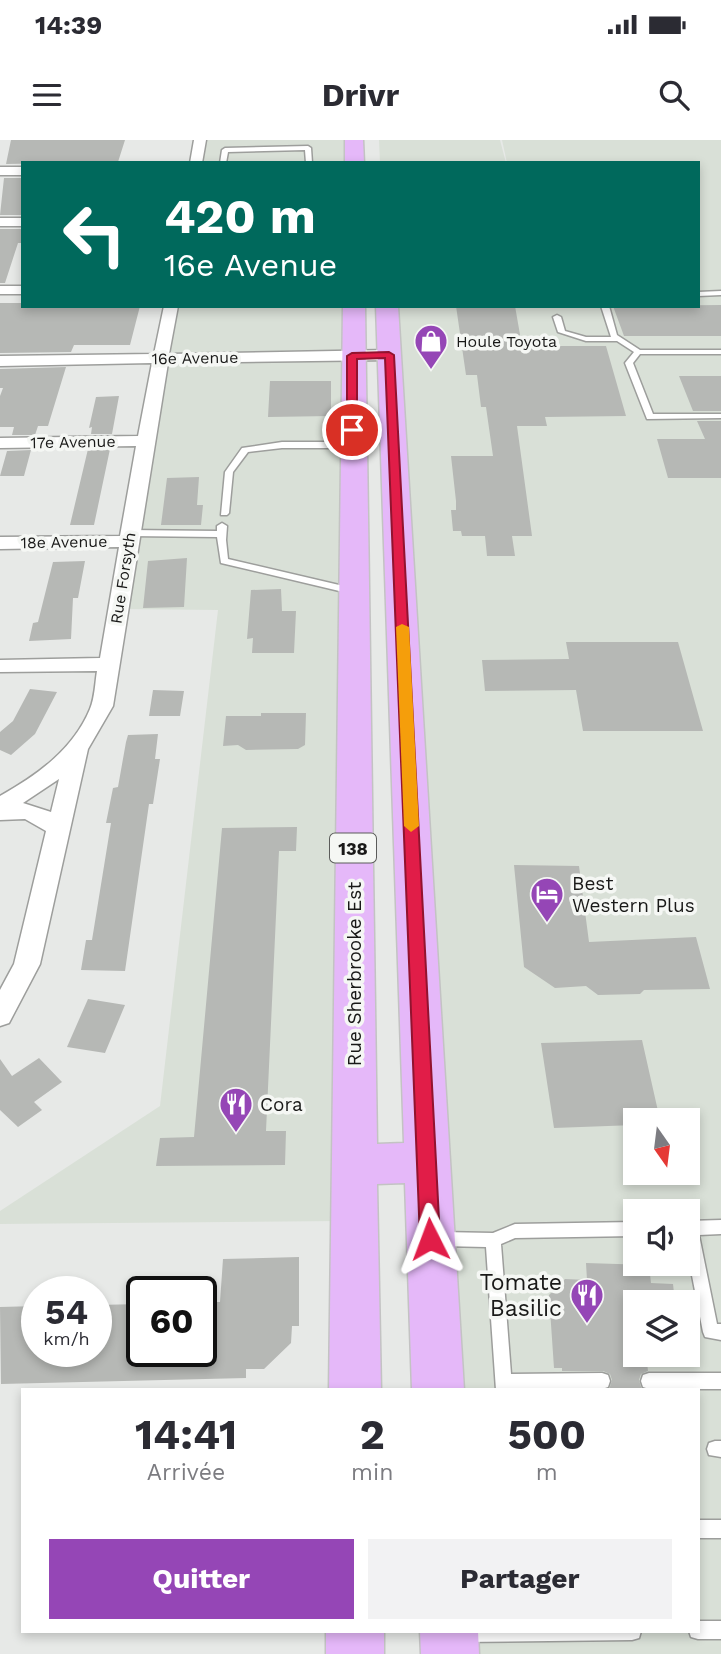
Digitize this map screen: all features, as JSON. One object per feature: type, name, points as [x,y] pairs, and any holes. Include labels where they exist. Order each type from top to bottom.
[{"type":"main road","points":[[354,140],[355,161]]},
{"type":"main road","name":"Rue Sherbrooke Est","points":[[354,308],[352,597],[355,1388]]},
{"type":"main road","points":[[387,308],[438,1388]]},
{"type":"main road","points":[[352,597],[401,603]]},
{"type":"main road","points":[[353,718],[406,718]]},
{"type":"main road","points":[[354,1164],[427,1163]]},
{"type":"main road","points":[[355,1633],[355,1654]]},
{"type":"street","points":[[196,161],[200,140]]},
{"type":"street","points":[[0,171],[21,171]]},
{"type":"street","points":[[0,222],[21,222]]},
{"type":"street","points":[[0,290],[21,290]]},
{"type":"street","name":"Rue Forsyth","points":[[0,806],[39,784],[77,750],[93,727],[102,706],[145,441],[171,308]]},
{"type":"street","name":"16e Avenue","points":[[0,361],[389,355]]},
{"type":"street","name":"17e Avenue","points":[[0,443],[145,441]]},
{"type":"street","name":"18e Avenue","points":[[0,543],[129,537]]},
{"type":"street","points":[[0,666],[108,664]]},
{"type":"street","points":[[0,1015],[27,964],[77,750]]},
{"type":"street","points":[[0,813],[27,811],[44,816],[60,830]]},
{"type":"lane","points":[[223,161],[225,150],[308,148],[309,161]]},
{"type":"lane","points":[[700,293],[721,293]]},
{"type":"lane","points":[[606,308],[614,336],[638,352],[721,352]]},
{"type":"lane","points":[[557,317],[562,332],[586,339],[618,339]]},
{"type":"lane","points":[[638,352],[629,363],[650,417],[721,416]]},
{"type":"lane","points":[[224,513],[229,472],[245,450],[282,445],[352,445]]},
{"type":"lane","points":[[129,537],[222,530],[224,561],[352,597]]},
{"type":"lane","points":[[700,1228],[721,1227]]},
{"type":"lane","points":[[430,1239],[493,1240],[515,1231],[623,1229]]},
{"type":"lane","points":[[493,1240],[503,1386],[602,1381]]},
{"type":"lane","points":[[699,1276],[711,1332],[721,1332]]},
{"type":"lane","points":[[649,1381],[721,1381]]},
{"type":"lane","points":[[700,1529],[721,1529]]},
{"type":"lane","points":[[700,1630],[721,1630]]},
{"type":"lane","points":[[449,1639],[586,1633]]},
{"type":"shaded area","points":[[202,140],[351,140],[351,161],[198,161]]},
{"type":"shaded area","points":[[379,140],[500,140],[505,161],[380,161]]},
{"type":"shaded area","points":[[502,140],[721,140],[721,1654],[450,1654],[449,1633],[700,1633],[700,1388],[438,1388],[387,308],[700,308],[700,161],[507,161]]},
{"type":"shaded area","points":[[171,308],[352,308],[340,1221],[0,1224],[0,1211],[160,1106],[218,610],[119,609]]},
{"type":"building","points":[[11,140],[125,140],[118,161],[21,161],[21,164],[6,164]]},
{"type":"building","points":[[4,178],[21,178],[21,215],[0,215]]},
{"type":"building","points":[[0,229],[21,229],[21,243],[18,243],[5,283],[0,283]]},
{"type":"building","points":[[0,303],[21,303],[21,308],[139,308],[130,345],[74,345],[71,352],[0,353]]},
{"type":"building","points":[[700,305],[721,305],[721,336],[624,336],[614,308],[700,308]]},
{"type":"building","points":[[456,308],[515,308],[522,346],[606,346],[626,416],[545,417],[547,426],[517,426],[532,536],[512,536],[515,556],[487,556],[485,536],[462,536],[461,531],[453,531],[451,510],[456,510],[456,501],[451,456],[493,456],[486,407],[481,407],[477,375],[466,375]]},
{"type":"building","points":[[66,367],[48,426],[38,426],[35,435],[12,435],[14,427],[0,427],[0,396],[3,388],[0,388],[0,369]]},
{"type":"building","points":[[679,376],[721,376],[721,411],[693,411]]},
{"type":"building","points":[[270,381],[331,381],[331,416],[268,417]]},
{"type":"building","points":[[119,396],[112,434],[91,434],[92,427],[89,428],[96,397]]},
{"type":"building","points":[[697,421],[721,421],[721,478],[668,478],[657,439],[705,439]]},
{"type":"building","points":[[88,449],[110,449],[94,525],[70,525]]},
{"type":"building","points":[[31,450],[24,476],[0,476],[7,451]]},
{"type":"building","points":[[199,477],[197,505],[203,505],[201,525],[161,525],[167,478]]},
{"type":"building","points":[[187,558],[184,607],[143,608],[148,561]]},
{"type":"building","points":[[85,561],[78,598],[73,598],[71,639],[29,641],[33,623],[38,622],[53,562]]},
{"type":"building","points":[[281,589],[282,611],[296,611],[294,653],[252,653],[253,638],[247,639],[251,590]]},
{"type":"building","points":[[566,642],[678,642],[703,731],[583,731],[576,690],[485,691],[482,660],[569,659]]},
{"type":"building","points":[[30,689],[57,692],[35,734],[11,755],[0,750],[0,732],[13,721]]},
{"type":"building","points":[[153,690],[184,691],[180,716],[149,716]]},
{"type":"building","points":[[261,713],[306,713],[305,745],[298,749],[246,750],[238,745],[223,746],[226,716],[261,716]]},
{"type":"building","points":[[158,734],[155,759],[160,759],[153,804],[149,804],[125,971],[81,970],[86,940],[92,940],[111,823],[106,823],[113,788],[118,787],[128,735]]},
{"type":"building","points":[[297,827],[296,851],[279,851],[266,1131],[286,1131],[285,1165],[156,1166],[160,1138],[194,1137],[222,828]]},
{"type":"building","points":[[514,865],[579,866],[589,942],[696,937],[710,989],[644,990],[640,994],[598,995],[586,986],[555,988],[524,967]]},
{"type":"building","points":[[88,999],[125,1005],[105,1053],[67,1047]]},
{"type":"building","points":[[642,1040],[657,1108],[623,1108],[623,1125],[554,1128],[541,1043]]},
{"type":"building","points":[[39,1058],[62,1082],[34,1102],[42,1110],[18,1127],[0,1110],[0,1059],[12,1076]]},
{"type":"building","points":[[299,1257],[299,1326],[292,1326],[291,1343],[264,1369],[246,1369],[246,1378],[1,1384],[0,1307],[21,1306],[21,1367],[112,1367],[112,1305],[126,1304],[126,1367],[217,1367],[217,1302],[220,1302],[223,1259]]},
{"type":"building","points":[[586,1263],[623,1264],[623,1276],[650,1276],[651,1283],[673,1284],[674,1290],[623,1290],[623,1367],[648,1367],[648,1371],[641,1374],[639,1380],[641,1388],[610,1388],[612,1380],[610,1374],[603,1371],[562,1371],[562,1368],[554,1368],[549,1295],[565,1279],[587,1280]]},
{"type":"slow traffic","points":[[402,627],[411,826]]},
{"type":"place","name":"Houle Toyota","points":[[431,371]]},
{"type":"place","name":"Best Western Plus","points":[[547,924]]},
{"type":"place","name":"Cora","points":[[236,1134]]},
{"type":"place","name":"Tomate Basilic","points":[[587,1325]]},
{"type":"route","points":[[352,430],[352,356],[389,355],[430,1239]]}]
